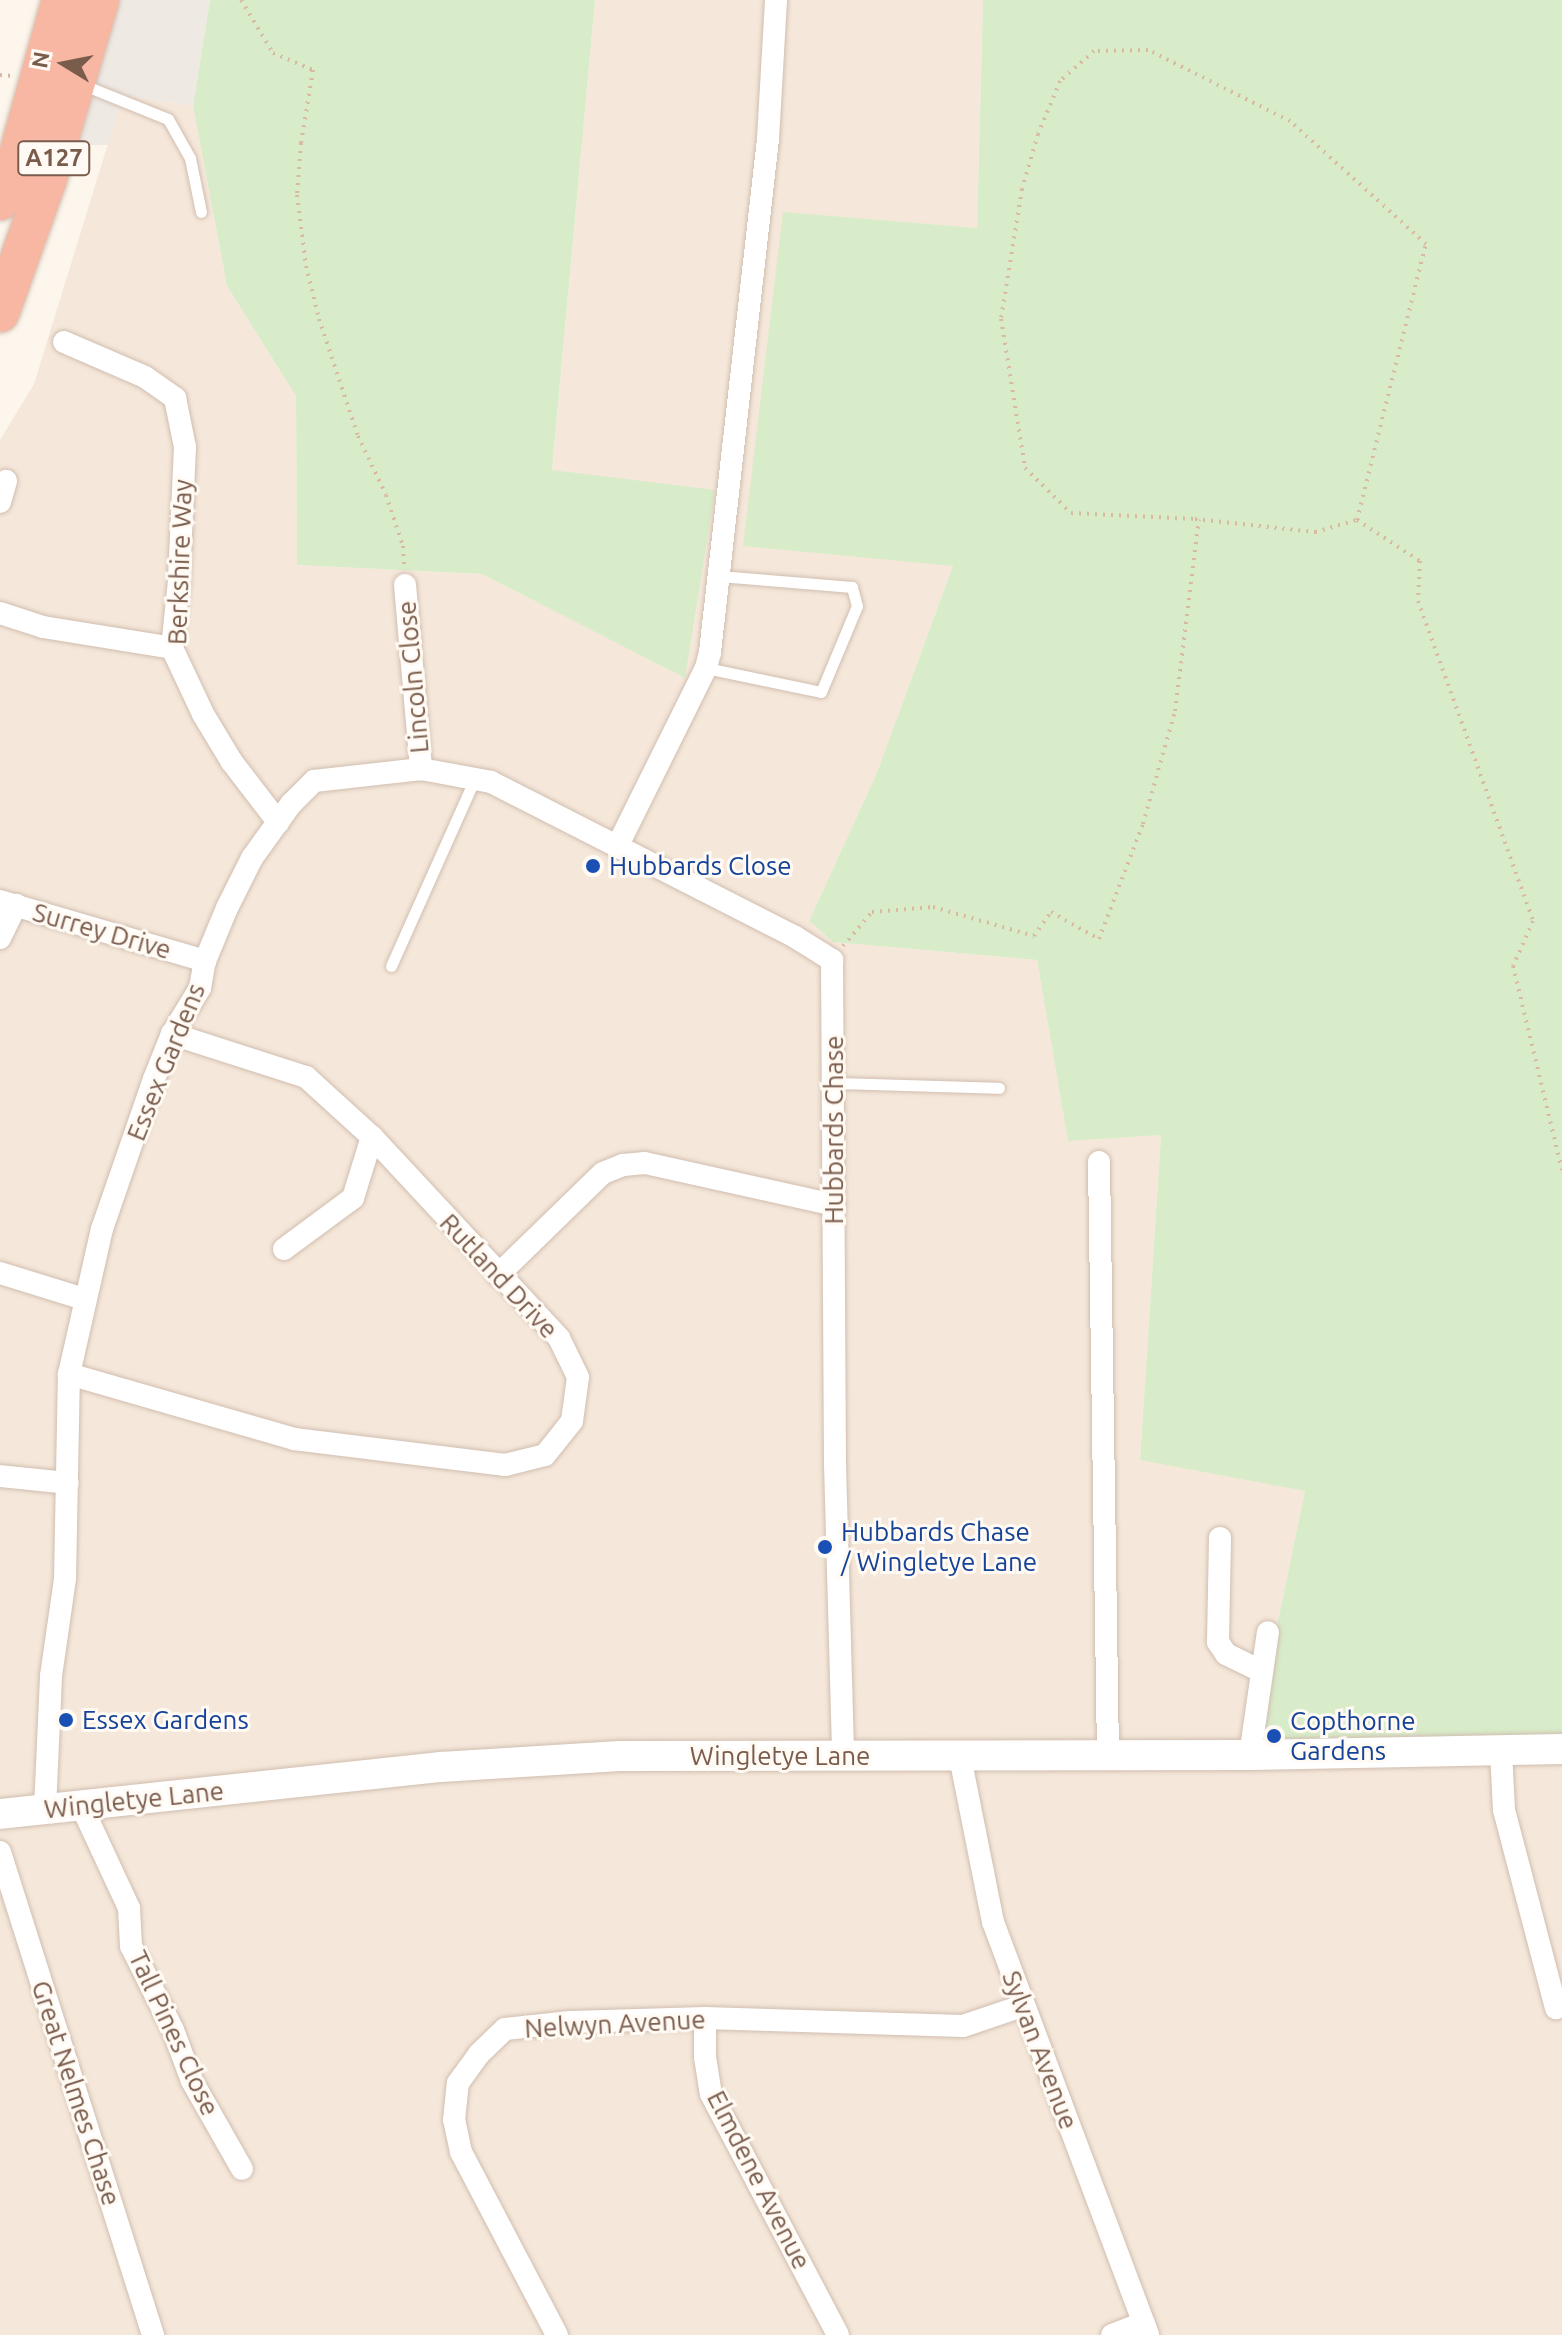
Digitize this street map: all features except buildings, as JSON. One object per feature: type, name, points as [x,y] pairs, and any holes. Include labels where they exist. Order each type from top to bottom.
[{"type":"highway","name":"A127","points":[[0,201],[18,155],[61,0]]},
{"type":"highway","name":"A127","points":[[0,313],[47,181],[100,0]]},
{"type":"street","points":[[617,847],[708,660],[768,139],[776,0]]},
{"type":"street","name":"Berkshire Way","points":[[64,342],[145,377],[175,398],[185,447],[179,581],[172,648],[203,714],[232,762],[278,822]]},
{"type":"street","name":"Lincoln Close","points":[[405,585],[421,769]]},
{"type":"street","points":[[0,613],[43,627],[172,648]]},
{"type":"street","points":[[421,769],[475,778],[518,795],[795,937],[832,960]]},
{"type":"street","name":"Essex Gardens","points":[[45,1809],[46,1736],[65,1579],[69,1374],[102,1229],[172,1034],[200,988],[205,961],[252,858],[314,781],[421,769]]},
{"type":"street","points":[[0,938],[8,903]]},
{"type":"street","name":"Surrey Drive","points":[[8,903],[205,961]]},
{"type":"street","name":"Hubbards Chase","points":[[832,960],[835,1464],[843,1757]]},
{"type":"street","name":"Rutland Drive","points":[[69,1374],[294,1439],[505,1465],[545,1455],[572,1421],[578,1377],[559,1338],[372,1137],[306,1077],[172,1034]]},
{"type":"street","points":[[284,1249],[353,1198],[372,1137]]},
{"type":"street","points":[[1099,1162],[1108,1754]]},
{"type":"street","points":[[498,1275],[603,1173],[623,1165],[645,1163],[834,1205]]},
{"type":"street","points":[[0,1273],[84,1299]]},
{"type":"street","points":[[0,1476],[68,1483]]},
{"type":"street","points":[[1220,1538],[1218,1642],[1226,1654],[1261,1671]]},
{"type":"street","points":[[1250,1755],[1268,1632]]},
{"type":"street","name":"Wingletye Lane","points":[[0,1814],[456,1766],[620,1756],[1250,1755],[1562,1749]]},
{"type":"street","points":[[1501,1751],[1504,1810],[1556,2008]]},
{"type":"street","name":"Sylvan Avenue","points":[[960,1757],[993,1922],[1022,2006],[1146,2329]]},
{"type":"street","name":"Tall Pines Close","points":[[81,1805],[129,1908],[131,1946],[173,2030],[192,2081],[242,2169]]},
{"type":"street","name":"Great Nelmes Chase","points":[[0,1852],[153,2335]]},
{"type":"street","name":"Nelwyn Avenue","points":[[557,2335],[461,2152],[454,2120],[458,2083],[479,2054],[505,2029],[571,2022],[705,2018],[963,2026],[1022,2006]]},
{"type":"street","name":"Elmdene Avenue","points":[[705,2018],[705,2057],[711,2094],[838,2335]]},
{"type":"street","points":[[1112,2335],[1146,2329]]},
{"type":"lane","points":[[76,83],[168,119],[190,158],[201,212]]},
{"type":"lane","points":[[708,660],[821,692],[857,606],[852,587],[719,576]]},
{"type":"lane","points":[[391,966],[475,778]]},
{"type":"lane","points":[[835,1083],[999,1088]]},
{"type":"path","points":[[241,0],[273,53],[313,70],[302,131],[297,195],[306,266],[319,319],[358,436],[386,495],[403,546],[405,585]]},
{"type":"path","points":[[1357,520],[1426,244],[1290,121],[1148,50],[1094,51],[1060,81],[1038,134],[1022,189],[1001,319],[1025,468],[1071,513],[1199,519],[1315,532],[1357,520],[1420,561],[1418,601],[1533,921],[1513,966],[1562,1170]]},
{"type":"path","points":[[832,960],[872,912],[887,910],[933,907],[1034,936],[1051,912],[1099,939],[1143,824],[1175,711],[1199,519]]},
{"type":"shaded area","points":[[118,0],[210,0],[193,106],[123,95],[108,145],[73,145]]},
{"type":"shaded area","points":[[595,0],[983,0],[977,228],[784,213],[953,566],[876,775],[809,921],[833,942],[1037,960],[1068,1140],[1161,1135],[1140,1459],[1305,1491],[1250,1754],[1562,1749],[1562,2335],[0,2335],[0,1830],[421,1770],[0,1803],[0,440],[34,384],[123,95],[193,106],[227,286],[296,396],[297,565],[482,574],[685,677],[552,471]]},
{"type":"green space","points":[[210,0],[595,0],[552,470],[715,490],[685,678],[482,574],[297,565],[296,396],[227,286],[193,106]]},
{"type":"green space","points":[[983,0],[1562,0],[1562,1746],[1250,1755],[1305,1491],[1140,1460],[1161,1135],[1068,1141],[1037,960],[833,942],[809,921],[876,775],[953,566],[743,546],[783,212],[977,228]]},
{"type":"place","name":"Hubbards Close","points":[[593,866]]},
{"type":"place","name":"Hubbards Chase / Wingletye Lane","points":[[825,1547]]},
{"type":"place","name":"Essex Gardens","points":[[66,1720]]},
{"type":"place","name":"Copthorne Gardens","points":[[1274,1736]]}]
